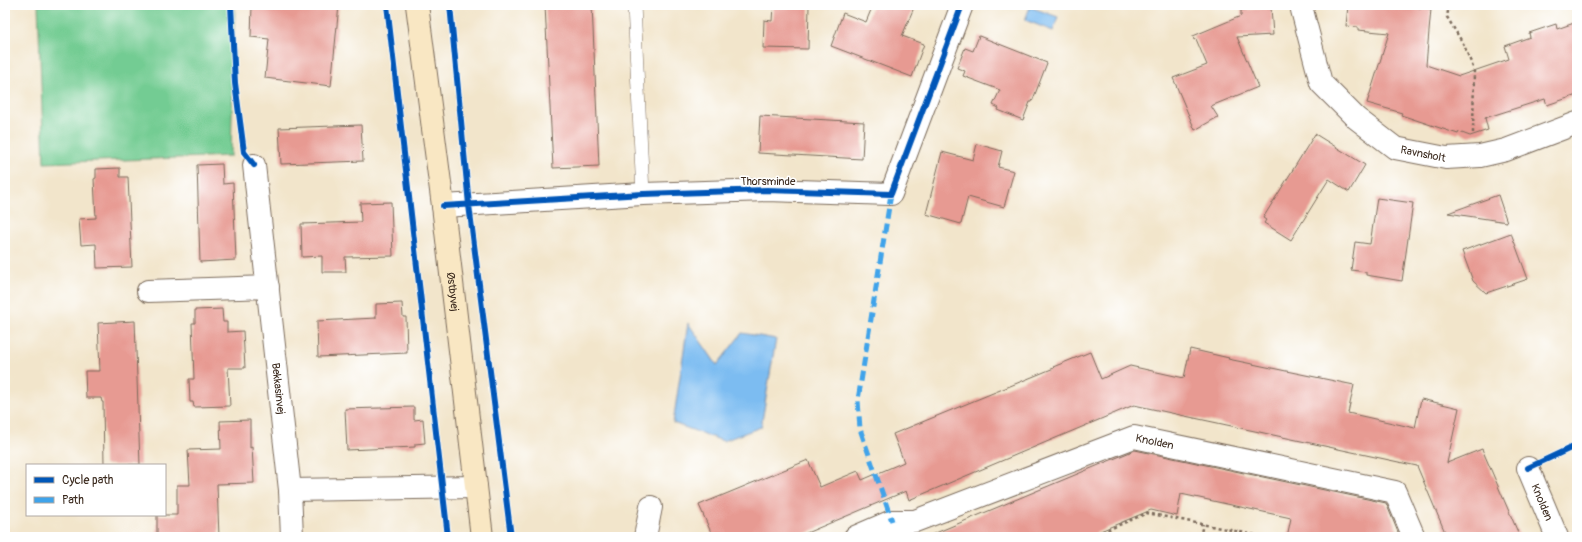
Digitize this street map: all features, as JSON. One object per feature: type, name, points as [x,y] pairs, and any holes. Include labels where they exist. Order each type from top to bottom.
[{"type":"street","name":"Østbyvej","points":[[417,5],[443,206],[482,537]]},
{"type":"street","name":"Østbyvej","points":[[422,5],[423,46]]},
{"type":"street","name":"Thorsminde","points":[[443,206],[643,194],[767,190],[891,194],[962,5]]},
{"type":"street","name":"Ravnsholt","points":[[1303,5],[1302,10],[1322,83],[1356,118],[1395,148],[1446,158],[1480,156],[1506,150],[1577,123]]},
{"type":"street","name":"Bekkasinvej","points":[[254,165],[290,490],[292,537]]},
{"type":"street","points":[[148,291],[268,287]]},
{"type":"street","name":"Knolden","points":[[855,537],[892,521],[915,521],[1134,436],[1395,492],[1414,537]]},
{"type":"street","name":"Knolden","points":[[1528,468],[1557,537]]},
{"type":"street","points":[[290,490],[476,487]]},
{"type":"street","points":[[645,537],[651,507]]},
{"type":"lane","points":[[634,5],[643,194]]},
{"type":"path","points":[[1448,5],[1447,17],[1464,45],[1474,70],[1472,132],[1480,156]]},
{"type":"path","points":[[1091,537],[1148,513],[1265,537]]},
{"type":"path","points":[[1200,537],[1203,524]]},
{"type":"green space","points":[[38,5],[235,5],[231,156],[44,163]]},
{"type":"water","points":[[1030,7],[1058,17],[1053,31],[1025,20]]},
{"type":"water","points":[[688,323],[717,365],[742,333],[776,339],[761,427],[723,441],[673,423]]},
{"type":"building","points":[[252,5],[339,5],[331,86],[265,78],[269,39],[251,37]]},
{"type":"building","points":[[545,5],[592,5],[599,166],[553,168]]},
{"type":"building","points":[[773,5],[809,5],[808,49],[763,48],[764,20],[772,21]]},
{"type":"building","points":[[873,5],[915,5],[902,36],[924,44],[912,77],[831,46],[843,13],[866,22]]},
{"type":"building","points":[[1348,5],[1393,5],[1431,9],[1426,65],[1459,76],[1509,59],[1505,46],[1530,37],[1529,33],[1556,24],[1557,29],[1577,22],[1577,95],[1547,105],[1545,99],[1485,118],[1488,130],[1470,136],[1459,132],[1458,134],[1401,115],[1402,113],[1367,103],[1389,33],[1358,30],[1358,27],[1346,26]]},
{"type":"building","points":[[1271,8],[1273,35],[1237,37],[1258,87],[1211,106],[1218,117],[1195,130],[1173,78],[1207,65],[1196,39],[1194,40],[1193,36],[1241,16],[1241,10]]},
{"type":"building","points":[[979,36],[1047,63],[1032,102],[1030,102],[1023,120],[998,110],[999,108],[993,105],[1000,90],[963,76],[965,71],[957,68],[965,48],[973,51]]},
{"type":"building","points":[[760,116],[864,122],[862,159],[758,153]]},
{"type":"building","points":[[361,125],[363,161],[281,164],[279,128]]},
{"type":"building","points":[[1315,134],[1365,165],[1349,192],[1329,179],[1291,240],[1264,223],[1266,220],[1263,218]]},
{"type":"building","points":[[977,144],[1002,151],[998,167],[1014,171],[1004,207],[968,197],[961,224],[926,214],[942,152],[973,160]]},
{"type":"building","points":[[222,164],[223,184],[233,183],[236,260],[200,262],[197,165]]},
{"type":"building","points":[[120,168],[120,177],[128,177],[132,267],[97,268],[96,244],[81,245],[79,219],[96,218],[94,179],[96,178],[96,169]]},
{"type":"building","points":[[1498,195],[1507,222],[1448,213]]},
{"type":"building","points":[[1377,198],[1413,203],[1402,281],[1366,275],[1366,272],[1351,270],[1355,242],[1370,244]]},
{"type":"building","points":[[391,202],[393,256],[345,257],[346,272],[322,272],[322,256],[302,257],[301,224],[361,222],[360,203]]},
{"type":"building","points":[[1511,233],[1528,279],[1486,293],[1473,281],[1462,251]]},
{"type":"building","points":[[402,303],[403,317],[406,317],[407,353],[318,357],[317,321],[376,318],[376,304]]},
{"type":"building","points":[[222,309],[223,322],[227,322],[227,332],[243,331],[245,368],[228,368],[230,406],[194,407],[193,402],[190,402],[189,379],[194,379],[192,323],[195,323],[195,310]]},
{"type":"building","points":[[135,321],[140,464],[104,464],[103,402],[101,398],[86,398],[85,371],[100,371],[98,323]]},
{"type":"building","points":[[1190,349],[1229,358],[1228,359],[1354,385],[1348,413],[1415,428],[1421,399],[1459,408],[1447,463],[1482,449],[1520,537],[1447,537],[1417,466],[1134,405],[909,500],[906,491],[797,537],[713,537],[699,505],[808,460],[820,487],[858,471],[862,480],[904,462],[893,434],[1090,352],[1101,379],[1130,366],[1184,378]]},
{"type":"building","points":[[414,407],[414,420],[423,419],[425,443],[415,444],[415,447],[347,450],[345,409]]},
{"type":"building","points":[[250,420],[250,448],[252,447],[254,483],[217,484],[219,537],[157,537],[157,516],[177,515],[177,485],[190,485],[188,450],[221,449],[220,421]]},
{"type":"building","points":[[1135,450],[1386,503],[1400,537],[1287,537],[1291,518],[1181,494],[1177,516],[1151,510],[1086,537],[926,537]]},
{"type":"marked path","points":[[891,194],[858,400],[860,429],[892,521]]},
{"type":"cycle path","points":[[231,5],[235,83],[244,152],[254,165]]},
{"type":"cycle path","points":[[387,5],[448,537]]},
{"type":"cycle path","points":[[450,5],[469,205],[511,537]]},
{"type":"cycle path","points":[[443,206],[643,194],[767,190],[891,194],[962,5]]},
{"type":"cycle path","points":[[1528,468],[1577,445]]}]
